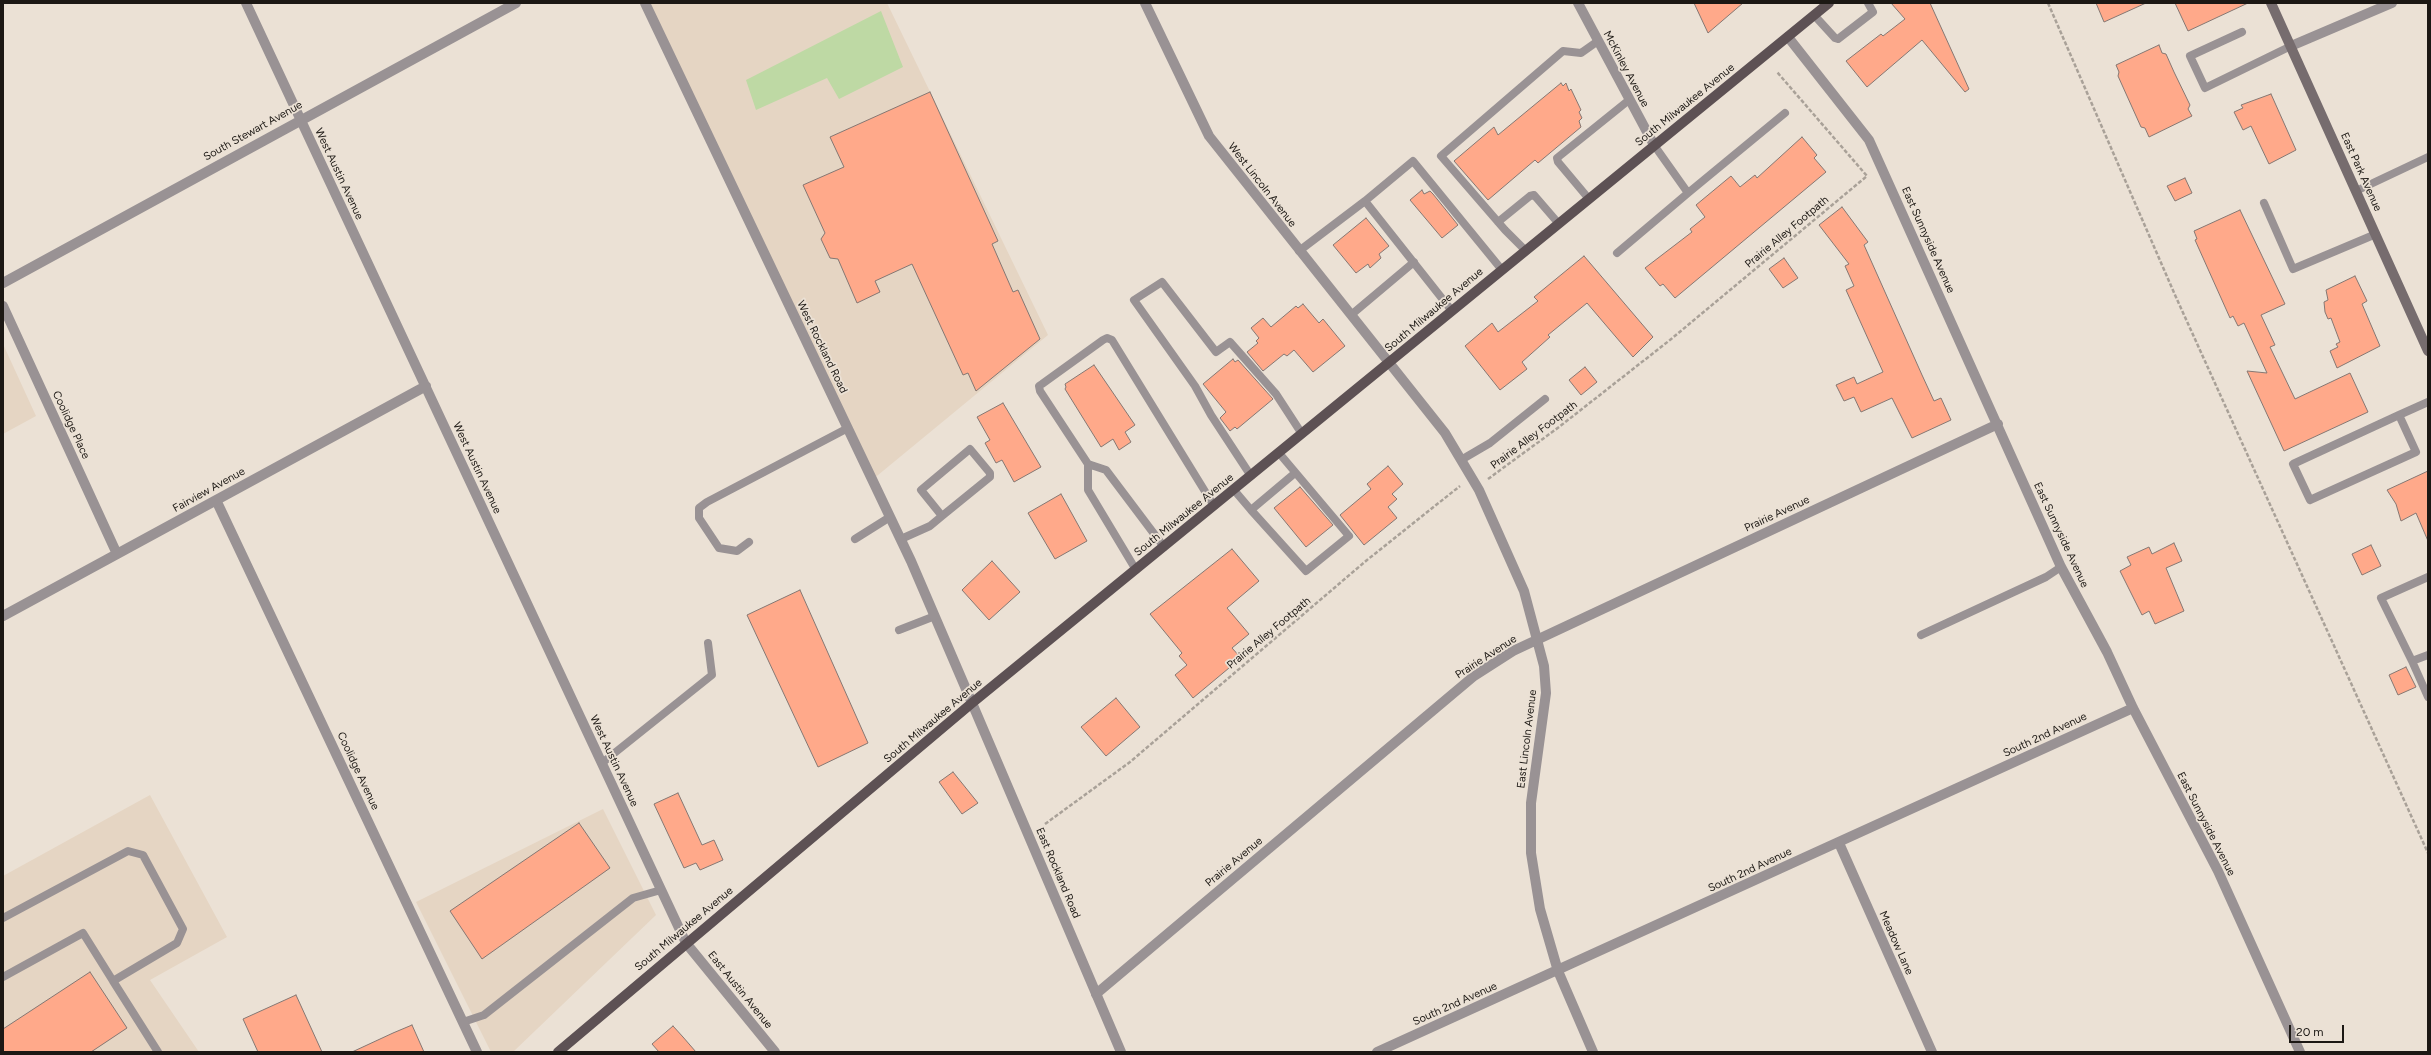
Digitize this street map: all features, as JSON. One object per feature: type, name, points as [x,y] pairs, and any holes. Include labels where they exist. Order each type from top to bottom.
[{"type":"main road","name":"South Milwaukee Avenue","points":[[558,1052],[972,703],[1279,454],[1829,3]]},
{"type":"main road","name":"East Park Avenue","points":[[2271,3],[2356,191],[2425,336],[2428,350]]},
{"type":"street","name":"West Austin Avenue","points":[[246,3],[686,943]]},
{"type":"street","name":"South Stewart Avenue","points":[[3,283],[300,119],[516,3]]},
{"type":"street","name":"West Rockland Road","points":[[645,3],[901,539],[972,703]]},
{"type":"street","name":"West Lincoln Avenue","points":[[1146,3],[1209,136],[1299,251],[1390,363]]},
{"type":"street","name":"McKinley Avenue","points":[[1578,3],[1654,145]]},
{"type":"street","points":[[2291,46],[2391,3]]},
{"type":"street","name":"East Sunnyside Avenue","points":[[1788,37],[1869,140],[2061,567],[2107,652],[2133,708],[2218,871],[2300,1052]]},
{"type":"street","name":"Coolidge Place","points":[[3,306],[117,554]]},
{"type":"street","name":"East Lincoln Avenue","points":[[1390,363],[1445,433],[1471,477],[1524,591],[1544,666],[1546,693],[1531,803],[1531,853],[1540,909],[1558,972],[1593,1052]]},
{"type":"street","name":"Fairview Avenue","points":[[3,616],[426,386]]},
{"type":"street","name":"Prairie Avenue","points":[[1096,994],[1474,676],[1513,651],[1998,424]]},
{"type":"street","name":"Coolidge Avenue","points":[[216,500],[477,1052]]},
{"type":"street","name":"East Rockland Road","points":[[972,703],[1121,1052]]},
{"type":"street","name":"South 2nd Avenue","points":[[1377,1052],[1558,972],[2133,708]]},
{"type":"street","name":"Meadow Lane","points":[[1839,843],[1932,1052]]},
{"type":"street","name":"East Austin Avenue","points":[[686,943],[775,1052]]},
{"type":"lane","points":[[1814,15],[1835,38],[1838,39],[1873,12],[1868,3]]},
{"type":"lane","points":[[2242,32],[2190,56],[2205,88],[2291,46]]},
{"type":"lane","points":[[1526,251],[1498,222],[1442,158],[1442,154],[1563,51],[1581,53],[1598,41]]},
{"type":"lane","points":[[1589,199],[1558,162],[1558,158],[1629,100]]},
{"type":"lane","points":[[1617,253],[1688,192],[1785,113]]},
{"type":"lane","points":[[1654,145],[1688,192]]},
{"type":"lane","points":[[2356,191],[2428,157]]},
{"type":"lane","points":[[1299,251],[1365,201],[1413,161],[1502,270]]},
{"type":"lane","points":[[1498,222],[1530,196],[1534,196],[1559,224]]},
{"type":"lane","points":[[1365,201],[1452,311]]},
{"type":"lane","points":[[2264,204],[2293,269],[2376,234]]},
{"type":"lane","points":[[1351,315],[1414,262]]},
{"type":"lane","points":[[1252,476],[1210,415],[1195,386],[1134,300],[1162,282],[1216,352],[1230,342],[1276,394],[1302,434]]},
{"type":"lane","points":[[1136,570],[1088,490],[1088,464],[1039,386],[1107,338],[1112,340],[1214,506]]},
{"type":"lane","points":[[1461,460],[1490,443],[1545,399]]},
{"type":"lane","points":[[2399,415],[2416,452],[2310,500],[2293,464],[2399,415],[2428,402]]},
{"type":"lane","points":[[748,542],[737,551],[719,548],[699,518],[699,508],[706,502],[848,428]]},
{"type":"lane","points":[[901,539],[930,526],[990,478],[990,473],[970,450],[923,487],[922,493],[942,516]]},
{"type":"lane","points":[[1234,490],[1304,570],[1309,570],[1349,536],[1279,454]]},
{"type":"lane","points":[[1088,464],[1106,470],[1164,547]]},
{"type":"lane","points":[[1251,510],[1295,472]]},
{"type":"lane","points":[[855,539],[890,517]]},
{"type":"lane","points":[[1921,635],[2046,577],[2061,567]]},
{"type":"lane","points":[[2428,578],[2381,598],[2428,697]]},
{"type":"lane","points":[[899,630],[935,616]]},
{"type":"lane","points":[[602,763],[712,675],[708,643]]},
{"type":"lane","points":[[2412,661],[2428,655]]},
{"type":"lane","points":[[3,918],[128,851],[143,855],[183,929],[177,943],[113,981]]},
{"type":"lane","points":[[463,1022],[484,1015],[633,898],[661,890]]},
{"type":"lane","points":[[3,977],[83,933],[158,1052]]},
{"type":"path","points":[[2048,3],[2175,295],[2428,853]]},
{"type":"path","name":"Prairie Alley Footpath","points":[[1045,824],[1130,762],[1367,560],[1471,477],[1488,480],[1559,427],[1670,340],[1867,176],[1777,72]]},
{"type":"shaded area","points":[[645,3],[887,3],[1048,335],[872,480]]},
{"type":"shaded area","points":[[3,344],[36,416],[3,434]]},
{"type":"shaded area","points":[[150,795],[227,937],[150,980],[199,1052],[3,1052],[3,876]]},
{"type":"shaded area","points":[[603,809],[656,915],[513,1052],[491,1052],[416,902]]},
{"type":"green space","points":[[881,11],[903,67],[839,99],[827,78],[756,110],[746,80]]},
{"type":"building","points":[[1694,3],[1743,3],[1708,33]]},
{"type":"building","points":[[1891,3],[1930,3],[1969,89],[1965,92],[1922,40],[1867,87],[1846,61],[1881,34],[1883,36],[1905,19]]},
{"type":"building","points":[[2096,3],[2146,3],[2104,22]]},
{"type":"building","points":[[2175,3],[2248,3],[2188,31]]},
{"type":"building","points":[[2159,45],[2162,53],[2166,54],[2190,105],[2188,109],[2192,116],[2149,137],[2145,128],[2141,127],[2118,76],[2119,72],[2116,65]]},
{"type":"building","points":[[1561,83],[1563,86],[1566,83],[1569,91],[1571,89],[1581,110],[1579,112],[1582,118],[1579,121],[1581,127],[1538,163],[1535,160],[1488,200],[1454,161],[1494,127],[1498,135]]},
{"type":"building","points":[[930,92],[998,241],[992,244],[1013,292],[1018,290],[1040,339],[976,391],[968,373],[963,375],[912,264],[875,281],[880,292],[857,303],[838,259],[830,258],[821,239],[825,233],[803,185],[844,167],[830,137]]},
{"type":"building","points":[[2271,94],[2296,150],[2269,164],[2251,126],[2243,130],[2234,112],[2243,108],[2241,105]]},
{"type":"building","points":[[1802,137],[1817,155],[1814,158],[1826,172],[1675,298],[1663,284],[1660,286],[1645,268],[1692,232],[1690,229],[1705,217],[1696,205],[1731,176],[1740,187],[1755,175],[1757,178]]},
{"type":"building","points":[[2185,178],[2192,193],[2175,201],[2167,186]]},
{"type":"building","points":[[1422,190],[1424,194],[1430,191],[1458,225],[1442,238],[1410,200]]},
{"type":"building","points":[[1842,207],[1868,242],[1864,245],[1934,401],[1941,398],[1951,420],[1912,438],[1892,398],[1861,412],[1854,397],[1844,401],[1836,385],[1854,377],[1857,384],[1883,372],[1846,290],[1854,286],[1845,266],[1849,264],[1819,225]]},
{"type":"building","points":[[2240,210],[2285,304],[2261,315],[2275,345],[2270,347],[2295,399],[2350,373],[2368,412],[2284,451],[2247,371],[2267,373],[2244,323],[2238,326],[2233,316],[2230,318],[2195,240],[2197,239],[2194,231]]},
{"type":"building","points":[[1366,218],[1389,246],[1379,254],[1381,258],[1370,268],[1368,264],[1356,273],[1333,245]]},
{"type":"building","points":[[1584,256],[1653,337],[1633,357],[1587,303],[1548,335],[1550,337],[1522,362],[1527,369],[1500,390],[1465,346],[1492,323],[1498,332],[1538,301],[1534,297]]},
{"type":"building","points":[[1784,258],[1798,278],[1783,288],[1769,269]]},
{"type":"building","points":[[2355,276],[2367,301],[2362,304],[2380,346],[2337,368],[2330,351],[2338,347],[2336,344],[2340,342],[2331,318],[2328,319],[2325,312],[2324,302],[2328,300],[2326,290]]},
{"type":"building","points":[[1303,304],[1319,323],[1323,319],[1345,346],[1313,372],[1294,350],[1287,356],[1284,354],[1263,371],[1247,352],[1258,343],[1256,341],[1259,338],[1251,328],[1263,318],[1271,327],[1296,306],[1298,308]]},
{"type":"building","points":[[1233,359],[1235,362],[1238,360],[1273,399],[1237,429],[1235,427],[1230,431],[1220,418],[1226,412],[1203,384]]},
{"type":"building","points":[[1094,365],[1135,425],[1125,432],[1131,442],[1119,450],[1113,439],[1101,447],[1065,389],[1065,384]]},
{"type":"building","points":[[1585,367],[1597,382],[1581,395],[1569,380]]},
{"type":"building","points":[[1003,403],[1041,467],[1014,482],[1002,460],[996,463],[985,443],[990,440],[977,417]]},
{"type":"building","points":[[1388,466],[1403,484],[1392,494],[1397,499],[1388,507],[1397,518],[1364,545],[1340,515],[1371,489],[1367,484]]},
{"type":"building","points":[[2428,471],[2428,541],[2416,513],[2401,521],[2396,504],[2387,490]]},
{"type":"building","points":[[1300,487],[1333,525],[1306,547],[1274,508]]},
{"type":"building","points":[[1061,494],[1087,541],[1055,559],[1028,513]]},
{"type":"building","points":[[2174,543],[2182,561],[2166,568],[2184,611],[2155,624],[2149,611],[2142,615],[2120,571],[2131,565],[2127,557],[2149,547],[2152,554]]},
{"type":"building","points":[[2371,545],[2381,566],[2362,575],[2352,554]]},
{"type":"building","points":[[1232,549],[1259,581],[1227,608],[1249,634],[1232,648],[1241,658],[1193,698],[1175,675],[1187,665],[1179,656],[1182,653],[1150,614]]},
{"type":"building","points":[[992,561],[1020,592],[989,620],[962,590]]},
{"type":"building","points":[[800,590],[868,743],[818,767],[747,615]]},
{"type":"building","points":[[2406,667],[2416,687],[2398,695],[2389,675]]},
{"type":"building","points":[[1116,698],[1140,727],[1106,756],[1081,727]]},
{"type":"building","points":[[953,772],[978,803],[962,814],[939,782]]},
{"type":"building","points":[[678,793],[702,845],[714,840],[723,860],[700,870],[696,863],[684,868],[654,804]]},
{"type":"building","points":[[579,823],[610,868],[482,959],[450,911]]},
{"type":"building","points":[[90,972],[127,1028],[91,1052],[3,1052],[3,1029]]},
{"type":"building","points":[[296,995],[322,1052],[258,1052],[243,1019]]},
{"type":"building","points":[[412,1025],[424,1052],[352,1052],[393,1033]]},
{"type":"building","points":[[673,1026],[696,1052],[659,1052],[652,1044]]}]
